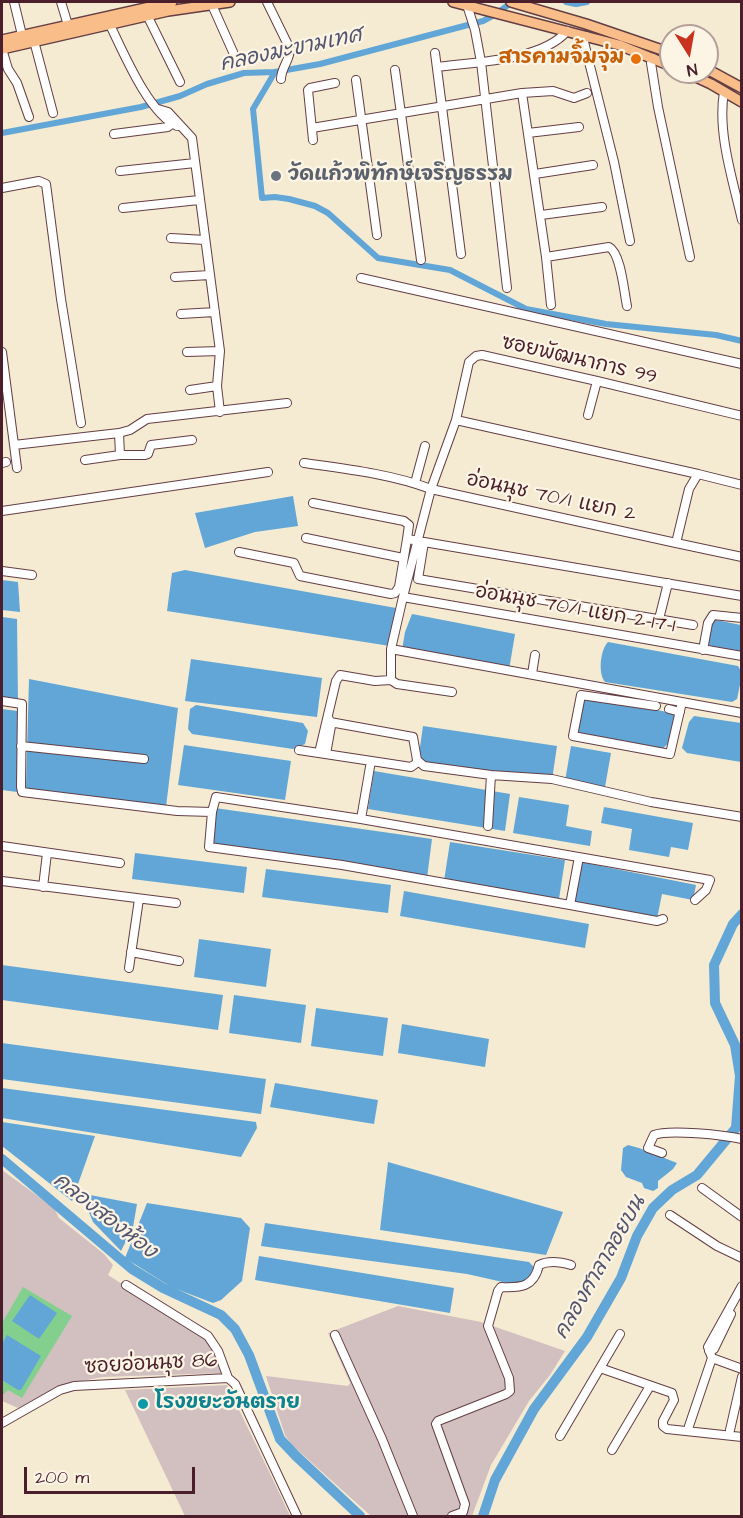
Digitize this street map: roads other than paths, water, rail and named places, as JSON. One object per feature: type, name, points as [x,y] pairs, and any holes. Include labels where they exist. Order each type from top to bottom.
[{"type":"main road","points":[[2,49],[68,25],[172,2]]},
{"type":"main road","points":[[2,40],[27,40],[147,15],[230,2]]},
{"type":"main road","points":[[453,2],[465,3],[620,45],[659,61]]},
{"type":"main road","points":[[511,2],[659,48]]},
{"type":"main road","points":[[719,76],[741,88]]},
{"type":"main road","points":[[708,84],[741,102]]},
{"type":"street","points":[[14,2],[53,113]]},
{"type":"street","points":[[62,2],[68,25]]},
{"type":"street","points":[[267,2],[290,49],[281,72],[281,80]]},
{"type":"street","points":[[465,3],[476,30],[481,62],[507,288]]},
{"type":"street","points":[[212,5],[233,52]]},
{"type":"street","points":[[147,15],[180,82]]},
{"type":"street","points":[[109,23],[148,97],[163,117],[185,129],[192,138],[220,351],[217,386],[220,412]]},
{"type":"street","points":[[437,67],[481,62],[545,47],[555,43],[567,31]]},
{"type":"street","points":[[586,36],[584,42],[614,162],[630,241]]},
{"type":"street","points":[[2,49],[8,69],[17,83],[29,117]]},
{"type":"street","points":[[435,53],[461,254]]},
{"type":"street","points":[[653,58],[651,63],[658,107],[690,257]]},
{"type":"street","points":[[395,70],[421,260]]},
{"type":"street","points":[[356,80],[377,235]]},
{"type":"street","points":[[313,140],[308,90],[335,83]]},
{"type":"street","points":[[312,128],[522,93],[553,91],[562,92],[574,98],[587,93]]},
{"type":"street","points":[[724,92],[723,131],[741,220]]},
{"type":"street","points":[[522,93],[541,215],[551,305]]},
{"type":"street","points":[[114,134],[168,127],[174,123]]},
{"type":"street","points":[[528,133],[579,127]]},
{"type":"street","points":[[120,171],[195,163]]},
{"type":"street","points":[[535,174],[593,165]]},
{"type":"street","points":[[2,188],[39,181],[46,184],[61,299],[81,423]]},
{"type":"street","points":[[123,208],[199,200]]},
{"type":"street","points":[[541,215],[602,207]]},
{"type":"street","points":[[171,238],[205,240]]},
{"type":"street","points":[[546,257],[612,248],[617,256],[627,306]]},
{"type":"street","points":[[175,277],[210,275]]},
{"type":"street","points":[[361,278],[741,364]]},
{"type":"street","points":[[181,314],[215,312]]},
{"type":"street","points":[[186,352],[220,351]]},
{"type":"street","points":[[2,354],[17,468]]},
{"type":"street","name":"ซอยพัฒนาการ 99","points":[[421,541],[431,489],[456,420],[469,362],[476,356],[482,355],[597,381],[741,416]]},
{"type":"street","points":[[588,415],[597,381]]},
{"type":"street","points":[[190,390],[217,386]]},
{"type":"street","points":[[14,445],[119,433],[136,428],[147,419],[287,403]]},
{"type":"street","points":[[456,420],[741,485]]},
{"type":"street","points":[[119,433],[120,455]]},
{"type":"street","points":[[85,460],[120,455],[145,455],[148,454],[151,445],[192,440]]},
{"type":"street","points":[[415,483],[425,446]]},
{"type":"street","name":"อ่อนนุช 70/1 แยก 2","points":[[304,463],[415,483],[431,489],[741,557]]},
{"type":"street","points":[[2,511],[268,472]]},
{"type":"street","points":[[676,543],[690,489],[698,474]]},
{"type":"street","points":[[239,552],[294,563],[300,576],[391,594],[398,590],[409,525],[404,521],[314,503]]},
{"type":"street","points":[[306,538],[403,558]]},
{"type":"street","points":[[407,539],[741,596]]},
{"type":"street","points":[[391,680],[391,649],[403,597],[421,541]]},
{"type":"street","points":[[421,541],[418,579],[693,625]]},
{"type":"street","points":[[2,571],[32,575]]},
{"type":"street","points":[[659,619],[668,583]]},
{"type":"street","name":"อ่อนนุช 70/1 แยก 2-17-1","points":[[403,597],[741,656]]},
{"type":"street","points":[[703,650],[708,623],[713,615],[741,618]]},
{"type":"street","points":[[391,649],[741,713]]},
{"type":"street","points":[[532,674],[535,655]]},
{"type":"street","points":[[323,754],[336,681],[340,675],[375,681],[391,680],[396,684],[452,692]]},
{"type":"street","points":[[656,706],[581,695],[573,736],[670,754],[682,702]]},
{"type":"street","points":[[2,701],[22,704],[22,792],[177,811],[212,812]]},
{"type":"street","points":[[669,709],[680,712]]},
{"type":"street","points":[[330,720],[413,736],[417,762]]},
{"type":"street","points":[[21,746],[144,759]]},
{"type":"street","points":[[299,750],[411,767],[417,762]]},
{"type":"street","points":[[361,819],[371,761]]},
{"type":"street","points":[[417,762],[424,766],[491,775],[552,779],[651,802],[741,818]]},
{"type":"street","points":[[488,825],[491,775]]},
{"type":"street","points":[[663,918],[657,921],[342,865],[210,847],[212,812],[216,797],[361,819],[710,880],[706,890],[695,900]]},
{"type":"street","points":[[2,846],[120,863]]},
{"type":"street","points":[[43,887],[47,853]]},
{"type":"street","points":[[570,905],[579,857]]},
{"type":"street","points":[[2,881],[176,903]]},
{"type":"street","points":[[129,968],[139,899]]},
{"type":"street","points":[[131,952],[179,961]]},
{"type":"street","points":[[662,1153],[648,1148],[654,1135],[658,1133],[685,1133],[741,1139]]},
{"type":"street","points":[[702,1188],[741,1217]]},
{"type":"street","points":[[670,1215],[717,1246],[741,1258]]},
{"type":"street","points":[[452,1516],[463,1512],[465,1504],[436,1424],[438,1421],[510,1391],[509,1378],[488,1326],[501,1287],[520,1288],[527,1284],[538,1271],[539,1264],[544,1262],[571,1265]]},
{"type":"street","points":[[126,1285],[208,1336],[218,1351],[228,1378]]},
{"type":"street","points":[[741,1286],[708,1347],[711,1354],[741,1369]]},
{"type":"street","points":[[689,1426],[711,1354],[741,1297]]},
{"type":"street","points":[[560,1436],[620,1334]]},
{"type":"street","points":[[335,1335],[382,1439],[413,1516]]},
{"type":"street","points":[[600,1368],[672,1393],[674,1400],[663,1421],[663,1426],[667,1428],[741,1437]]},
{"type":"street","points":[[730,1430],[741,1377]]},
{"type":"street","name":"ซอยอ่อนนุช 86","points":[[2,1423],[60,1390],[74,1386],[228,1378],[235,1384],[297,1516]]},
{"type":"street","points":[[612,1450],[650,1386]]},
{"type":"water","points":[[293,496],[298,526],[255,532],[205,548],[195,513]]},
{"type":"water","points":[[185,570],[396,608],[390,646],[167,611],[172,573]]},
{"type":"water","points":[[2,580],[18,582],[20,612],[2,610]]},
{"type":"water","points":[[412,614],[515,634],[509,670],[402,650],[405,632]]},
{"type":"water","points":[[2,617],[17,619],[18,701],[2,699]]},
{"type":"water","points":[[716,620],[741,625],[741,652],[707,645],[710,623]]},
{"type":"water","points":[[608,642],[738,666],[741,671],[741,680],[737,699],[732,702],[605,682],[601,674],[601,662],[603,650]]},
{"type":"water","points":[[191,659],[322,678],[317,717],[185,701]]},
{"type":"water","points":[[29,679],[178,708],[166,807],[26,788]]},
{"type":"water","points":[[585,697],[673,713],[675,715],[670,742],[662,749],[581,735],[577,732],[580,704]]},
{"type":"water","points":[[196,705],[303,723],[308,731],[305,744],[293,749],[192,734],[188,729],[190,709]]},
{"type":"water","points":[[2,709],[18,711],[17,792],[2,790]]},
{"type":"water","points":[[694,716],[741,723],[741,762],[687,753],[682,748],[689,722]]},
{"type":"water","points":[[423,726],[557,746],[552,780],[418,761]]},
{"type":"water","points":[[184,745],[291,761],[285,800],[178,785]]},
{"type":"water","points":[[571,746],[611,753],[605,787],[565,781]]},
{"type":"water","points":[[374,771],[510,794],[505,831],[368,809]]},
{"type":"water","points":[[519,797],[569,805],[566,826],[592,831],[590,846],[513,833]]},
{"type":"water","points":[[604,807],[693,823],[688,850],[671,847],[669,857],[629,850],[632,829],[601,823]]},
{"type":"water","points":[[215,808],[432,839],[427,878],[210,847]]},
{"type":"water","points":[[450,842],[565,860],[559,899],[444,881]]},
{"type":"water","points":[[135,853],[247,867],[244,893],[132,879]]},
{"type":"water","points":[[581,862],[696,885],[693,900],[662,894],[657,919],[573,903]]},
{"type":"water","points":[[266,869],[391,885],[388,913],[262,897]]},
{"type":"water","points":[[404,891],[589,924],[585,948],[400,916]]},
{"type":"water","points":[[199,939],[271,949],[266,987],[194,977]]},
{"type":"water","points":[[2,965],[223,995],[218,1030],[2,1000]]},
{"type":"water","points":[[234,995],[306,1005],[301,1043],[229,1033]]},
{"type":"water","points":[[316,1008],[388,1018],[383,1056],[311,1046]]},
{"type":"water","points":[[402,1024],[489,1039],[485,1067],[398,1053]]},
{"type":"water","points":[[2,1043],[266,1079],[261,1114],[2,1079]]},
{"type":"water","points":[[275,1083],[378,1100],[374,1124],[270,1107]]},
{"type":"water","points":[[2,1088],[256,1122],[257,1128],[241,1157],[2,1118]]},
{"type":"water","points":[[2,1122],[95,1136],[72,1201],[2,1146]]},
{"type":"water","points":[[628,1145],[677,1163],[658,1181],[658,1188],[653,1191],[644,1188],[642,1183],[626,1177],[621,1170],[623,1148]]},
{"type":"water","points":[[388,1162],[563,1212],[546,1255],[380,1230]]},
{"type":"water","points":[[90,1195],[137,1204],[133,1227],[121,1251],[93,1222],[85,1203]]},
{"type":"water","points":[[147,1203],[241,1218],[250,1228],[242,1281],[221,1300],[213,1303],[171,1287],[125,1258]]},
{"type":"water","points":[[265,1223],[529,1262],[535,1268],[525,1287],[467,1274],[261,1246]]},
{"type":"water","points":[[259,1256],[454,1288],[450,1313],[255,1280]]},
{"type":"water","points":[[30,1295],[57,1313],[39,1339],[12,1321]]},
{"type":"water","points":[[7,1335],[41,1356],[21,1390],[2,1380],[2,1344]]},
{"type":"waterway","name":"คลองมะขามเทศ","points":[[2,133],[141,107],[244,73],[275,72],[320,64],[483,21],[512,2]]},
{"type":"waterway","name":"คลองมะขามเทศ","points":[[566,2],[576,4],[587,2]]},
{"type":"waterway","points":[[275,72],[253,109],[262,198],[289,199],[315,206],[328,213],[378,258],[450,270],[526,309],[606,324],[716,335],[742,341]]},
{"type":"waterway","name":"คลองศาลาลอยบน","points":[[483,1516],[495,1480],[534,1409],[587,1337],[621,1278],[637,1236],[653,1208],[672,1190],[697,1175],[736,1128],[740,1076],[735,1045],[715,1003],[714,965],[733,924],[742,914]]},
{"type":"waterway","name":"คลองสองห้อง","points":[[2,1159],[132,1269],[163,1288],[221,1315],[235,1329],[249,1355],[280,1439],[360,1516]]},
{"type":"place","name":"สารคามจิ้มจุ่ม","points":[[636,59]]},
{"type":"place","name":"วัดแก้วพิทักษ์เจริญธรรม","points":[[276,176]]},
{"type":"place","name":"โรงขยะอันตราย","points":[[143,1404]]}]
